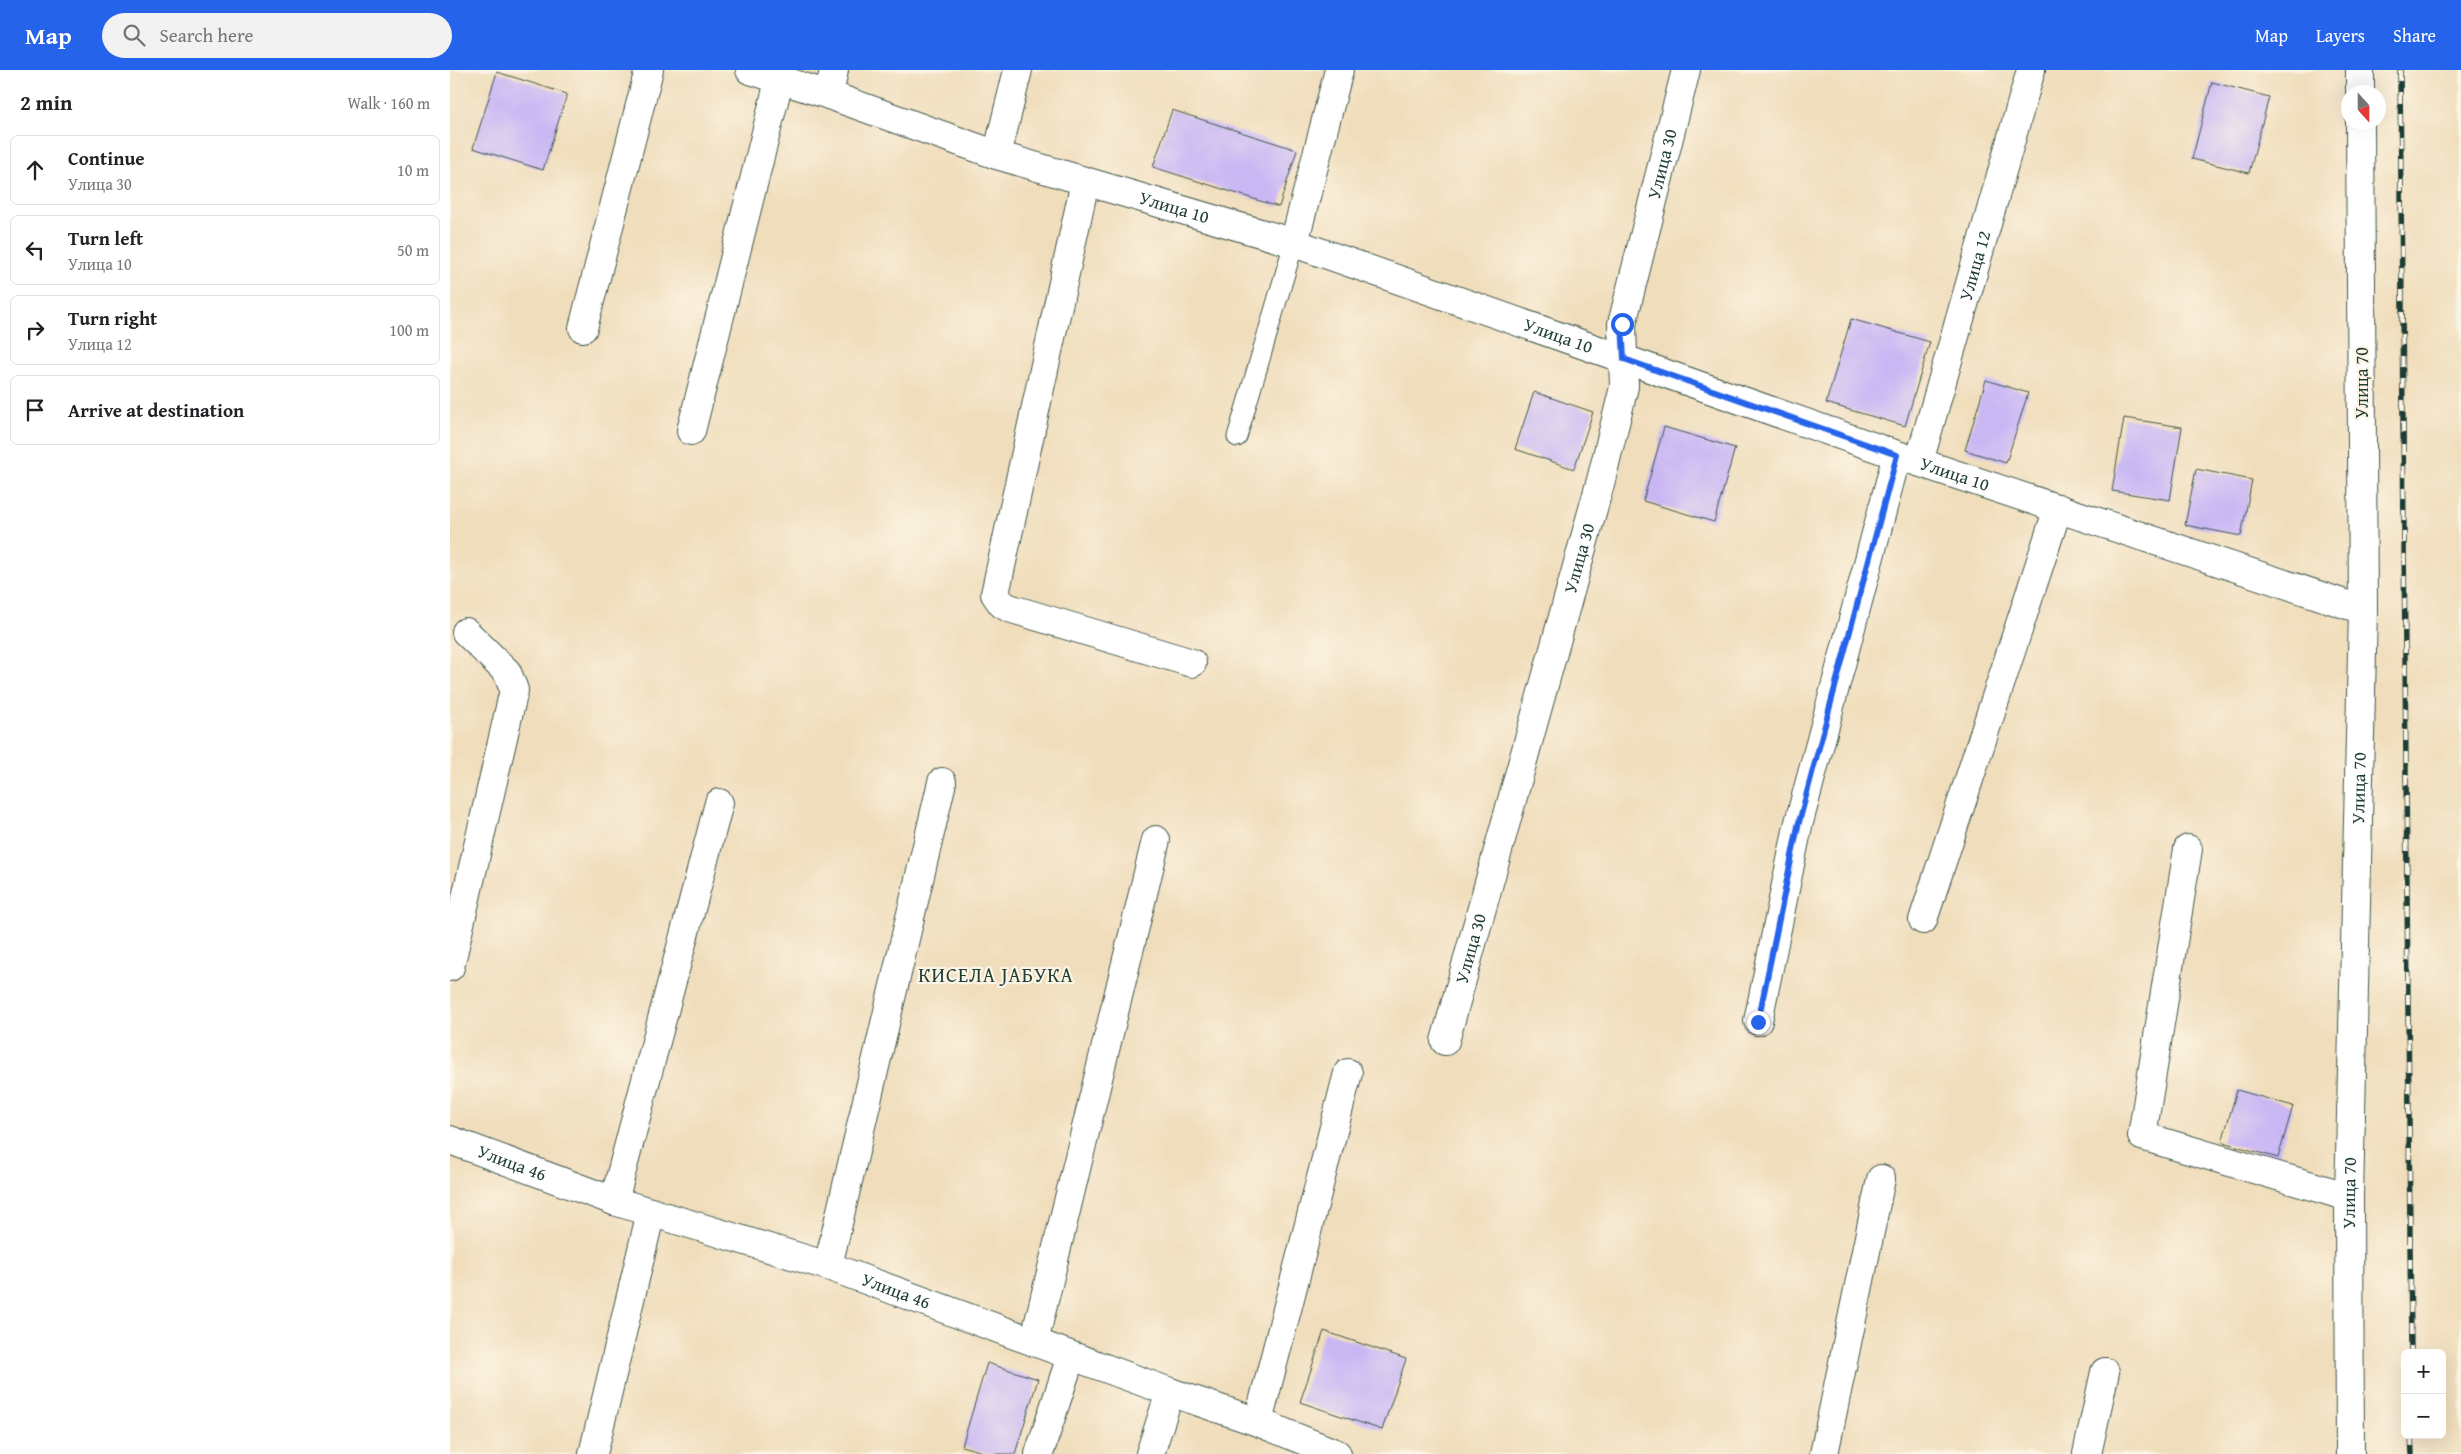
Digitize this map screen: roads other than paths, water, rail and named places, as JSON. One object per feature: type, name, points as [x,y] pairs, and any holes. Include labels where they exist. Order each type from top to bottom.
[{"type":"street","points":[[583,328],[649,70]]},
{"type":"street","name":"Улица 10","points":[[750,70],[779,81],[832,83],[998,155],[1294,243],[1908,459],[2363,610]]},
{"type":"street","points":[[998,155],[1018,70]]},
{"type":"street","points":[[1294,243],[1339,70]]},
{"type":"street","name":"Улица 30","points":[[1445,1041],[1601,480],[1624,387],[1622,324],[1686,70]]},
{"type":"street","name":"Улица 12","points":[[1758,1022],[1798,826],[1908,459],[2031,70]]},
{"type":"street","points":[[2360,70],[2360,85]]},
{"type":"street","points":[[691,431],[779,81]]},
{"type":"street","name":"Улица 70","points":[[2350,1454],[2349,1197],[2363,610],[2360,130]]},
{"type":"street","points":[[1085,182],[995,594],[1002,604],[1009,608],[1192,663]]},
{"type":"street","points":[[1923,920],[2058,508]]},
{"type":"street","points":[[450,967],[514,690],[507,672],[466,632]]},
{"type":"street","points":[[828,1266],[942,782]]},
{"type":"street","points":[[614,1201],[719,802]]},
{"type":"street","points":[[1034,1342],[1156,840]]},
{"type":"street","points":[[2188,849],[2142,1136],[2349,1197]]},
{"type":"street","points":[[1258,1422],[1348,1073]]},
{"type":"street","name":"Улица 46","points":[[450,1140],[614,1201],[828,1266],[1170,1392],[1258,1422],[1337,1454]]},
{"type":"street","points":[[1824,1454],[1881,1179]]},
{"type":"street","points":[[593,1454],[651,1212]]},
{"type":"street","points":[[1039,1454],[1071,1356]]},
{"type":"street","points":[[2087,1454],[2105,1372]]},
{"type":"street","points":[[1150,1454],[1170,1392]]},
{"type":"lane","points":[[1237,437],[1294,243]]},
{"type":"railway","points":[[2400,70],[2411,1349]]},
{"type":"railway","points":[[2411,1439],[2412,1454]]},
{"type":"district","name":"КИСЕЛА ЈАБУКА","points":[[996,975]]}]
